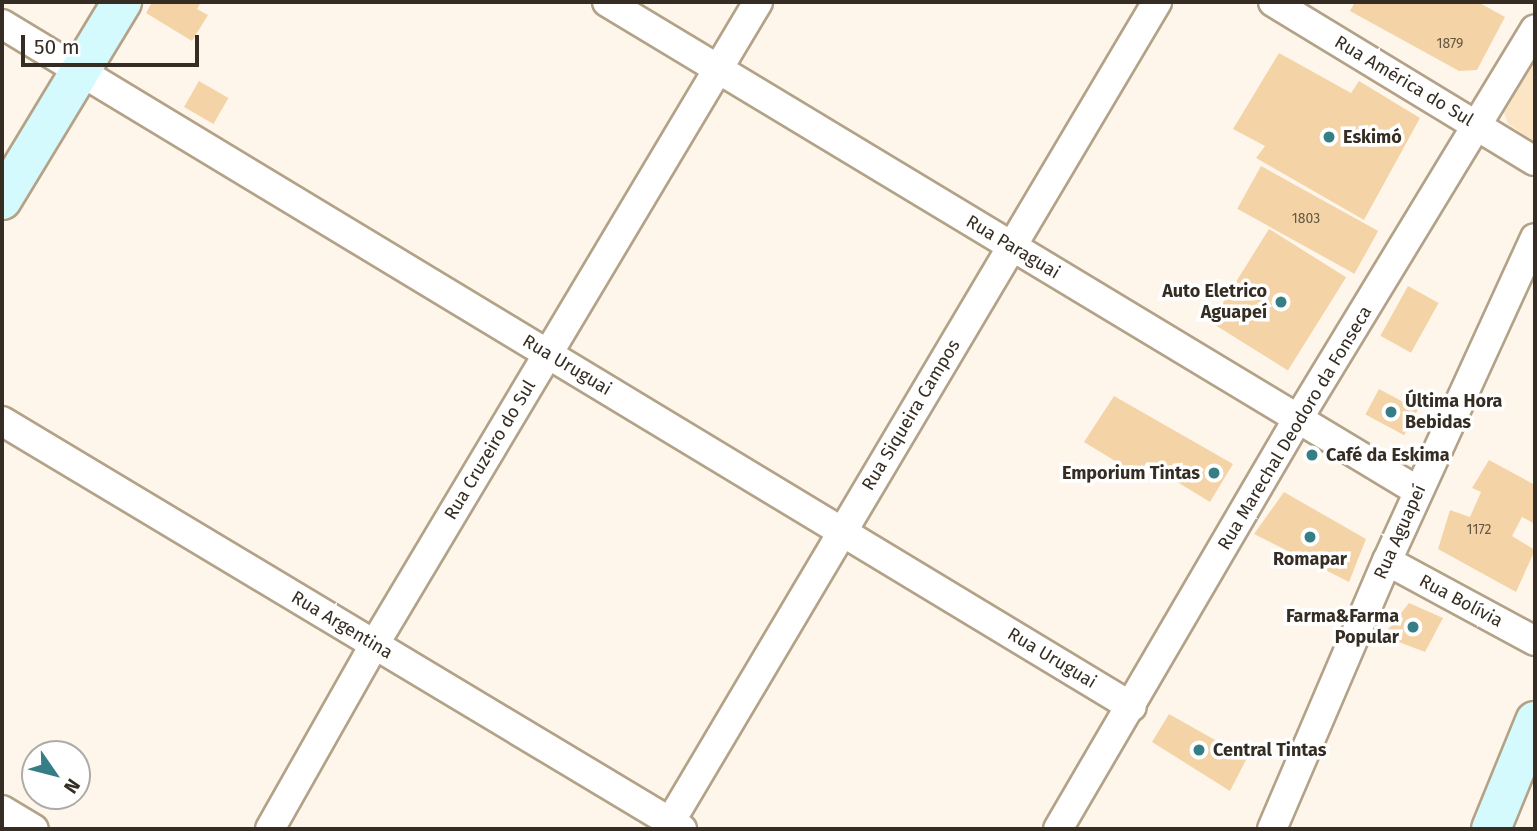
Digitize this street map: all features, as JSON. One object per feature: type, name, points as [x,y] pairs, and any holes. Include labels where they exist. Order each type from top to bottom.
[{"type":"street","points":[[2,200],[122,2]]},
{"type":"street","name":"Rua Paraguai","points":[[607,2],[1418,491]]},
{"type":"street","name":"Rua Cruzeiro do Sul","points":[[270,829],[374,645],[758,2]]},
{"type":"street","name":"Rua Siqueira Campos","points":[[673,827],[842,531],[1157,2]]},
{"type":"street","name":"Rua América do Sul","points":[[1273,2],[1535,161]]},
{"type":"street","name":"Rua Uruguai","points":[[2,24],[1132,707]]},
{"type":"street","name":"Rua Marechal Deodoro da Fonseca","points":[[1058,829],[1132,707],[1298,419],[1535,29]]},
{"type":"street","name":"Rua Aguapeí","points":[[1272,829],[1418,491],[1535,238]]},
{"type":"street","name":"Rua Argentina","points":[[2,421],[673,827]]},
{"type":"street","name":"Rua Bolívia","points":[[1387,561],[1535,641]]},
{"type":"street","points":[[1491,829],[1535,721]]},
{"type":"street","points":[[2,810],[34,829]]},
{"type":"shaded area","points":[[1535,61],[1535,142],[1508,124],[1504,113]]},
{"type":"building","points":[[152,2],[201,2],[197,9],[208,15],[192,41],[146,13]]},
{"type":"building","points":[[1355,2],[1478,2],[1505,17],[1477,70],[1459,71],[1350,11]]},
{"type":"building","name":"Eskimó","points":[[1279,53],[1351,93],[1359,81],[1420,118],[1364,220],[1256,158],[1265,146],[1233,129]]},
{"type":"building","points":[[199,81],[228,98],[213,124],[184,107]]},
{"type":"building","points":[[1261,166],[1378,231],[1354,274],[1237,209]]},
{"type":"building","name":"Auto Eletrico Aguapeí","points":[[1269,229],[1346,277],[1288,371],[1211,322]]},
{"type":"building","points":[[1408,286],[1439,303],[1411,353],[1380,336]]},
{"type":"building","name":"Última Hora Bebidas","points":[[1379,389],[1418,410],[1404,435],[1365,415]]},
{"type":"building","points":[[1114,396],[1233,464],[1210,502],[1146,463],[1138,475],[1084,442]]},
{"type":"building","points":[[1489,460],[1535,485],[1535,524],[1522,517],[1512,536],[1535,550],[1516,592],[1438,549],[1450,510],[1470,517],[1481,492],[1472,488]]},
{"type":"building","name":"Romapar","points":[[1284,492],[1366,539],[1349,582],[1254,534]]},
{"type":"building","name":"Farma&Farma Popular","points":[[1409,603],[1443,618],[1425,652],[1383,636]]},
{"type":"building","name":"Central Tintas","points":[[1169,714],[1247,758],[1230,791],[1152,742]]},
{"type":"place","name":"Eskimó","points":[[1329,137]]},
{"type":"place","name":"Auto Eletrico Aguapeí","points":[[1281,302]]},
{"type":"place","name":"Última Hora Bebidas","points":[[1391,412]]},
{"type":"place","name":"Café da Eskima","points":[[1312,455]]},
{"type":"place","name":"Emporium Tintas","points":[[1214,473]]},
{"type":"place","name":"Romapar","points":[[1310,537]]},
{"type":"place","name":"Farma&Farma Popular","points":[[1413,627]]},
{"type":"place","name":"Central Tintas","points":[[1199,750]]}]
